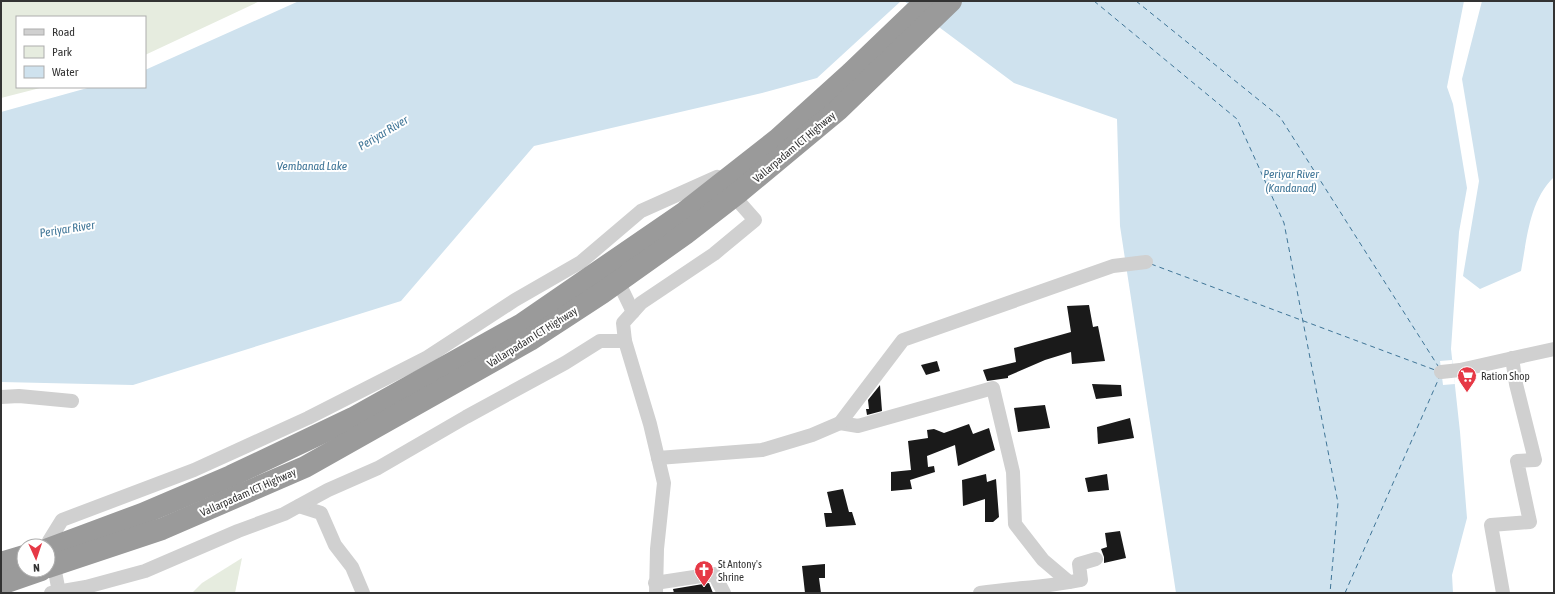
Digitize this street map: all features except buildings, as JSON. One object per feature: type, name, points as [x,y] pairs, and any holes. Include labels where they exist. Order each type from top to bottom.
[{"type":"highway","name":"Vallarpadam ICT Highway","points":[[56,546],[142,514],[238,473],[353,418],[522,324],[685,212],[778,139],[851,73],[926,1]]},
{"type":"highway","name":"Vallarpadam ICT Highway","points":[[56,564],[162,529],[304,467],[530,340],[678,239],[738,193],[838,110],[951,1]]},
{"type":"highway","points":[[1,563],[16,558]]},
{"type":"highway","points":[[1,584],[18,578]]},
{"type":"street","points":[[625,341],[600,341],[565,363],[466,417],[378,468],[328,490],[284,514],[232,534],[145,571],[86,587],[55,592],[49,541],[62,520],[194,470],[343,400],[426,358],[515,300],[581,262],[641,211],[717,177],[755,220],[714,254],[641,303],[622,323],[625,341],[664,483],[655,588],[714,574],[724,593]]},
{"type":"street","points":[[600,246],[633,312]]},
{"type":"street","points":[[658,458],[762,450],[812,436],[840,423],[903,340],[1113,266],[1146,262]]},
{"type":"street","points":[[1441,372],[1460,370],[1554,349]]},
{"type":"street","points":[[1503,593],[1491,525],[1530,522],[1516,461],[1535,460],[1516,384],[1512,358]]},
{"type":"street","points":[[840,423],[858,426],[993,388],[1013,472],[1015,524],[1043,560],[1069,582]]},
{"type":"street","points":[[1,397],[19,396],[72,401]]},
{"type":"street","points":[[299,506],[322,513],[336,545],[352,567],[363,593]]},
{"type":"street","points":[[980,593],[1081,580],[1079,564],[1096,559]]},
{"type":"green space","points":[[1,1],[260,1],[146,55],[146,16],[16,16],[16,88],[40,88],[1,98]]},
{"type":"green space","points":[[242,558],[235,593],[192,593],[202,583]]},
{"type":"water","name":"Vembanad Lake","points":[[299,1],[901,1],[817,78],[762,93],[534,146],[401,301],[133,385],[1,382],[1,112],[87,88],[146,88],[146,70]]},
{"type":"water","name":"Periyar River (Kandanad)","points":[[904,1],[1464,1],[1447,87],[1453,104],[1467,188],[1459,232],[1451,349],[1467,518],[1452,575],[1453,593],[1176,593],[1120,226],[1117,119],[1014,83]]},
{"type":"water","points":[[1482,1],[1554,1],[1554,177],[1539,197],[1534,209],[1527,234],[1521,271],[1480,289],[1463,276],[1479,181],[1462,79]]},
{"type":"pier","points":[[1452,360],[1455,384],[1443,385],[1440,361]]},
{"type":"ferry route","points":[[1094,1],[1237,119],[1284,223],[1338,503],[1330,593]]},
{"type":"ferry route","points":[[1136,1],[1280,117],[1438,366]]},
{"type":"ferry route","points":[[1151,264],[1435,370]]},
{"type":"ferry route","points":[[1345,593],[1439,378]]},
{"type":"place","name":"Ration Shop","points":[[1467,393]]},
{"type":"place","name":"St Antony's Shrine","points":[[704,587]]},
{"type":"water label","name":"Periyar River","points":[[383,133]]},
{"type":"water label","name":"Periyar River","points":[[67,229]]}]
